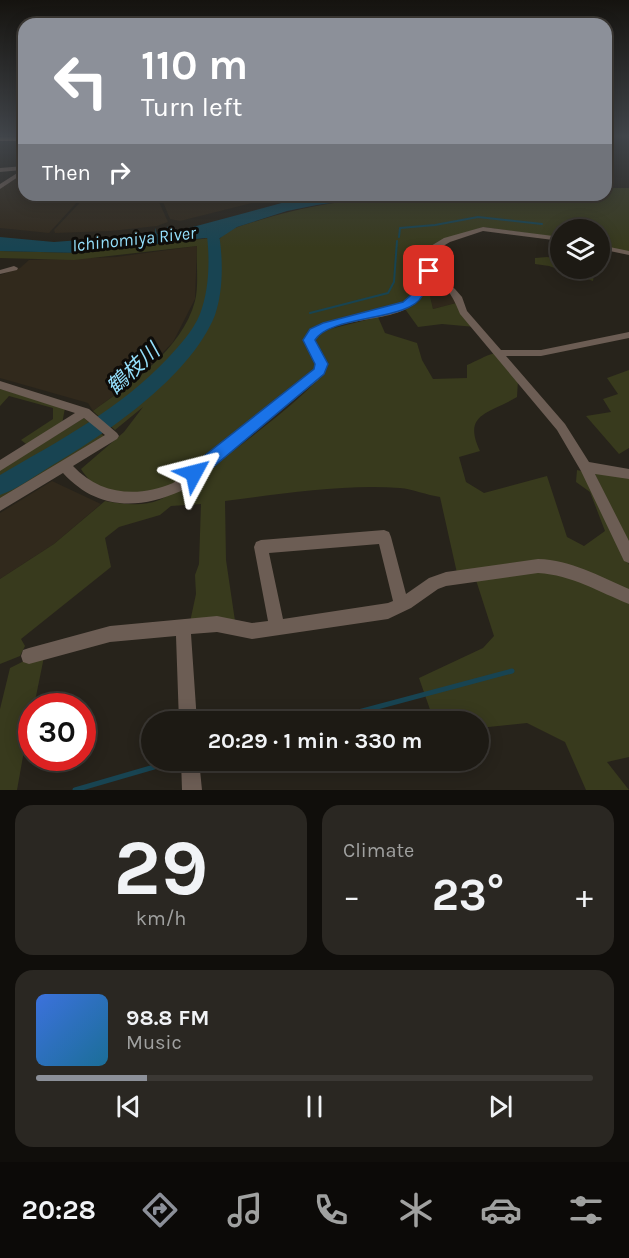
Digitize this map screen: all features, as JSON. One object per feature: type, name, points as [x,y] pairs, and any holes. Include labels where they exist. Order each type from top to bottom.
[{"type":"street","points":[[0,187],[18,174]]},
{"type":"street","points":[[66,467],[73,477],[87,488],[113,497],[145,497],[171,490],[314,377],[322,364],[309,340],[314,332],[327,326],[399,308],[412,301],[416,296],[420,264],[418,257],[447,240],[483,229],[550,238]]},
{"type":"street","points":[[610,249],[629,253]]},
{"type":"street","points":[[420,264],[462,300],[463,312],[561,427],[585,467],[629,556]]},
{"type":"street","points":[[0,272],[14,268]]},
{"type":"street","points":[[499,352],[541,353],[629,335]]},
{"type":"street","points":[[0,385],[87,413],[113,436],[66,467],[0,505]]},
{"type":"street","points":[[0,466],[87,413]]},
{"type":"street","points":[[585,467],[629,474]]},
{"type":"street","points":[[277,627],[261,547],[384,537],[402,605]]},
{"type":"street","points":[[29,656],[110,634],[217,624],[252,631],[388,611],[402,605],[434,583],[446,579],[552,565],[629,597]]},
{"type":"street","points":[[183,627],[187,711]]},
{"type":"street","points":[[191,771],[192,790]]},
{"type":"shaded area","points":[[18,176],[18,201],[78,201],[49,233],[0,228],[0,188]]},
{"type":"shaded area","points":[[81,201],[159,201],[168,222],[157,226],[111,231],[55,233],[54,230]]},
{"type":"shaded area","points":[[162,201],[260,201],[180,221],[170,219]]},
{"type":"shaded area","points":[[197,246],[195,299],[173,342],[139,377],[93,411],[88,403],[0,378],[0,275],[20,268],[29,260],[116,257]]},
{"type":"shaded area","points":[[433,276],[460,302],[433,309],[426,279]]},
{"type":"shaded area","points":[[52,481],[101,504],[54,544],[0,579],[0,513]]},
{"type":"green space","points":[[612,188],[629,188],[629,252],[610,248],[610,219],[550,219],[550,236],[483,227],[416,255],[415,295],[406,304],[314,329],[309,336],[307,346],[314,358],[317,370],[175,484],[137,494],[111,492],[99,487],[81,469],[124,432],[143,407],[115,430],[108,424],[153,387],[183,357],[205,324],[214,300],[217,243],[230,230],[260,220],[345,201],[612,201]]},
{"type":"green space","points":[[210,238],[213,242],[210,294],[200,327],[190,343],[164,372],[105,422],[93,411],[153,364],[179,335],[188,319],[196,295],[197,246],[74,260],[0,258],[0,251],[80,253]]},
{"type":"green space","points":[[550,257],[550,266],[535,264],[535,258]]},
{"type":"green space","points":[[426,270],[433,276],[426,279],[433,309],[460,302],[475,327],[442,324],[418,327],[405,309],[418,298],[422,288],[422,271]]},
{"type":"green space","points":[[378,317],[385,333],[417,343],[422,360],[433,379],[467,378],[467,365],[495,353],[518,380],[517,397],[481,416],[476,422],[475,438],[480,451],[459,457],[466,482],[484,493],[547,476],[567,537],[584,546],[605,531],[590,492],[576,482],[577,470],[585,472],[623,546],[629,565],[629,594],[552,563],[457,573],[440,497],[405,489],[356,487],[225,501],[226,560],[235,621],[190,622],[196,594],[195,575],[199,564],[201,504],[171,506],[160,515],[119,527],[105,538],[111,567],[21,639],[25,646],[20,656],[0,664],[0,579],[54,544],[105,501],[146,504],[159,500],[195,478],[277,417],[317,380],[324,365],[313,340],[322,331]]},
{"type":"green space","points":[[629,370],[629,448],[619,454],[586,416],[611,412],[603,399],[618,394],[607,378]]},
{"type":"green space","points":[[0,389],[65,408],[62,424],[26,444],[21,440],[53,419],[53,408],[9,396],[0,406]]},
{"type":"green space","points":[[84,418],[96,428],[0,483],[0,470]]},
{"type":"green space","points":[[98,431],[105,437],[0,503],[0,488],[75,447]]},
{"type":"green space","points":[[594,472],[629,478],[629,543]]},
{"type":"green space","points":[[541,569],[573,578],[629,601],[629,757],[607,762],[629,790],[586,790],[565,742],[527,723],[489,727],[489,711],[431,711],[419,678],[483,648],[494,636],[476,580]]},
{"type":"green space","points":[[44,657],[37,693],[18,693],[18,771],[20,771],[17,790],[0,790],[0,709],[10,668],[30,658]]},
{"type":"water","name":"Ichinomiya River","points":[[289,201],[345,201],[287,211],[237,227],[220,238],[80,253],[0,251],[0,237],[54,242],[155,234],[155,228],[157,234],[168,232],[167,226],[170,232]]},
{"type":"waterway","points":[[399,237],[400,228],[435,225],[478,217],[542,224]]},
{"type":"waterway","name":"鶴枝川","points":[[0,486],[118,414],[160,377],[184,350],[204,322],[211,301],[214,269],[212,228]]},
{"type":"waterway","points":[[310,313],[388,293],[394,282],[397,241]]},
{"type":"waterway","points":[[362,711],[512,671]]},
{"type":"waterway","points":[[75,790],[141,771]]},
{"type":"route","points":[[194,473],[314,377],[322,364],[310,345],[310,336],[314,332],[320,328],[407,305],[416,296],[420,264],[429,271]]}]
